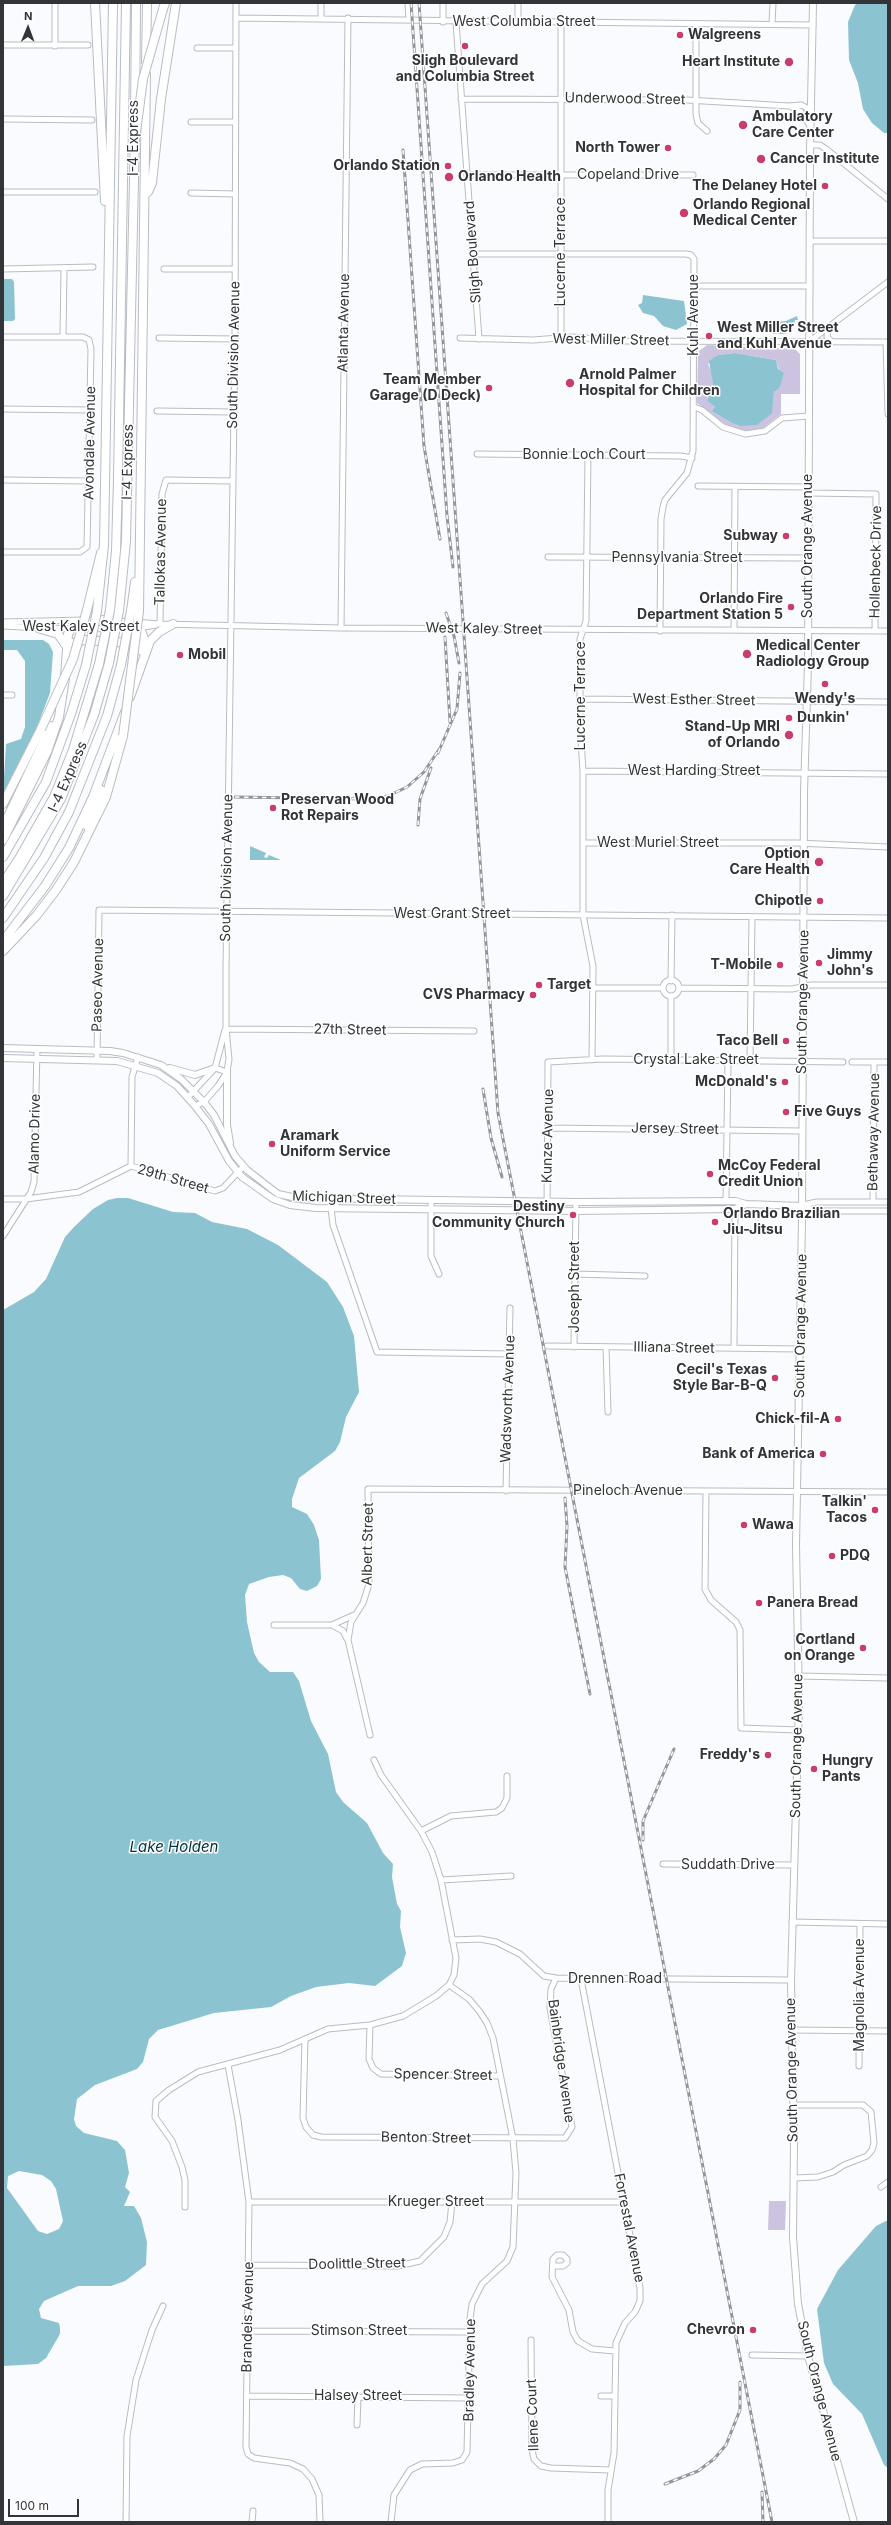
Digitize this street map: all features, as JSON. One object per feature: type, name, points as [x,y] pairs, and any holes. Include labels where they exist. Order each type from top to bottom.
[{"type":"highway","points":[[95,3],[108,292]]},
{"type":"highway","points":[[97,43],[100,3]]},
{"type":"highway","points":[[3,857],[46,782],[71,714],[86,665],[97,611],[104,545],[113,3]]},
{"type":"highway","name":"I-4 Express","points":[[3,883],[20,858],[54,797],[73,750],[100,664],[110,610],[116,551],[118,495],[126,3]]},
{"type":"highway","name":"I-4 Express","points":[[3,896],[61,799],[94,715],[109,663],[119,611],[126,541],[135,140],[136,3]]},
{"type":"highway","points":[[120,733],[135,611],[140,530],[148,3]]},
{"type":"highway","points":[[146,198],[152,183],[161,99],[176,3]]},
{"type":"highway","points":[[135,140],[143,78],[164,6]]},
{"type":"highway","points":[[3,804],[73,658],[104,545]]},
{"type":"highway","points":[[3,918],[44,858],[69,812],[107,716],[135,611]]},
{"type":"highway","points":[[3,840],[46,752],[59,717],[63,694],[68,634],[71,629],[81,623],[104,620]]},
{"type":"highway","points":[[3,951],[56,890],[90,832],[110,783],[120,733],[144,639],[140,628],[128,621]]},
{"type":"highway","points":[[3,941],[46,886],[69,848],[108,757],[120,733],[150,641],[158,632],[173,624]]},
{"type":"highway","points":[[38,628],[58,634],[67,648]]},
{"type":"highway","points":[[66,663],[71,645],[84,640],[128,642],[134,644],[139,658]]},
{"type":"highway","points":[[3,827],[53,722],[63,694]]},
{"type":"highway","points":[[29,922],[57,882],[84,832],[98,800],[108,757]]},
{"type":"main road","name":"South Orange Avenue","points":[[813,3],[810,126],[810,342],[807,558],[808,629],[802,987],[802,1206],[797,1492],[799,1676],[790,1980],[794,2105],[795,2282],[808,2356],[854,2522]]},
{"type":"main road","name":"Michigan Street","points":[[3,1048],[123,1052],[161,1064],[181,1078],[204,1102],[214,1115],[231,1148],[244,1166],[261,1183],[278,1194],[297,1198],[547,1202],[726,1201],[746,1204],[802,1206]]},
{"type":"main road","name":"Michigan Street","points":[[3,1058],[97,1059],[116,1061],[158,1073],[177,1086],[188,1097],[238,1172],[257,1190],[273,1199],[290,1205],[331,1208],[661,1211],[735,1209],[746,1204]]},
{"type":"main road","points":[[161,1064],[195,1075],[215,1068]]},
{"type":"main road","points":[[227,1072],[227,1125],[231,1148]]},
{"type":"main road","points":[[718,1209],[726,1201]]},
{"type":"main road","points":[[661,1202],[661,1211]]},
{"type":"street","points":[[55,3],[55,46]]},
{"type":"street","name":"South Division Avenue","points":[[227,1072],[229,1059],[226,1029],[235,339],[236,3]]},
{"type":"street","points":[[321,3],[321,18]]},
{"type":"street","points":[[408,3],[409,19]]},
{"type":"street","points":[[443,3],[443,22]]},
{"type":"street","points":[[518,3],[518,22]]},
{"type":"street","points":[[772,24],[773,3]]},
{"type":"street","name":"West Columbia Street","points":[[236,18],[409,19],[443,22],[813,25]]},
{"type":"street","name":"Atlanta Avenue","points":[[341,628],[348,18]]},
{"type":"street","name":"Sligh Boulevard","points":[[456,22],[479,339]]},
{"type":"street","name":"Lucerne Terrace","points":[[561,22],[561,338]]},
{"type":"street","points":[[696,24],[695,100],[698,123],[707,131]]},
{"type":"street","points":[[3,45],[88,45]]},
{"type":"street","points":[[197,48],[236,48]]},
{"type":"street","name":"Underwood Street","points":[[461,99],[695,100],[789,106],[801,105],[811,110]]},
{"type":"street","points":[[789,106],[801,112],[810,126]]},
{"type":"street","points":[[3,119],[92,120]]},
{"type":"street","points":[[191,122],[235,122]]},
{"type":"street","points":[[810,145],[820,145],[826,149],[888,199]]},
{"type":"street","name":"Copeland Drive","points":[[467,174],[693,175]]},
{"type":"street","points":[[3,192],[95,192]]},
{"type":"street","points":[[191,193],[235,194]]},
{"type":"street","points":[[810,241],[888,241]]},
{"type":"street","points":[[473,254],[560,253]]},
{"type":"street","name":"Kuhl Avenue","points":[[560,253],[691,255],[694,260],[694,407],[692,458],[683,480],[665,500],[661,519],[660,631]]},
{"type":"street","points":[[3,269],[64,269],[93,267]]},
{"type":"street","points":[[3,337],[64,337],[64,269]]},
{"type":"street","points":[[164,269],[235,269]]},
{"type":"street","points":[[810,342],[888,282]]},
{"type":"street","points":[[694,286],[810,286]]},
{"type":"street","points":[[828,328],[827,337],[836,342]]},
{"type":"street","name":"Avondale Avenue","points":[[3,552],[80,552],[87,548],[91,349],[88,339],[64,337]]},
{"type":"street","points":[[159,338],[235,339]]},
{"type":"street","name":"West Miller Street","points":[[460,338],[561,338],[617,341],[887,342]]},
{"type":"street","points":[[887,342],[888,414]]},
{"type":"street","points":[[694,407],[702,410],[723,427],[746,434],[765,431],[782,418],[809,416]]},
{"type":"street","points":[[3,409],[90,410]]},
{"type":"street","points":[[157,411],[234,412]]},
{"type":"street","name":"Bonnie Loch Court","points":[[477,454],[588,454],[681,456],[692,458]]},
{"type":"street","name":"Lucerne Terrace","points":[[588,454],[586,621],[580,639],[580,699],[583,771],[583,915],[584,928],[592,956],[592,1060]]},
{"type":"street","points":[[3,480],[89,481]]},
{"type":"street","name":"Tallokas Avenue","points":[[160,624],[162,494],[166,480],[233,481]]},
{"type":"street","points":[[698,486],[808,490]]},
{"type":"street","points":[[734,629],[735,487]]},
{"type":"street","name":"Hollenbeck Drive","points":[[808,490],[876,494],[875,631]]},
{"type":"street","name":"Pennsylvania Street","points":[[548,557],[807,558]]},
{"type":"street","name":"West Kaley Street","points":[[3,622],[104,620],[160,624],[231,624],[341,628],[660,631],[808,629],[888,631]]},
{"type":"street","name":"West Kaley Street","points":[[3,626],[71,629],[140,628],[160,624]]},
{"type":"street","points":[[3,695],[12,695]]},
{"type":"street","name":"West Esther Street","points":[[580,699],[888,702]]},
{"type":"street","name":"West Harding Street","points":[[583,771],[888,774]]},
{"type":"street","name":"West Muriel Street","points":[[583,843],[805,844],[888,847]]},
{"type":"street","name":"West Grant Street","points":[[99,910],[228,913],[672,915],[888,918]]},
{"type":"street","name":"Paseo Avenue","points":[[97,1059],[99,910]]},
{"type":"street","points":[[671,981],[672,915]]},
{"type":"street","points":[[750,1060],[752,917]]},
{"type":"street","points":[[663,988],[666,983],[671,981],[677,983],[679,988]]},
{"type":"street","points":[[679,988],[792,990],[811,985],[888,985]]},
{"type":"street","points":[[593,988],[663,988]]},
{"type":"street","points":[[663,988],[666,994],[671,996]]},
{"type":"street","points":[[671,996],[676,994],[679,988]]},
{"type":"street","points":[[671,996],[671,1060]]},
{"type":"street","name":"South Division Avenue","points":[[188,1097],[215,1068],[226,1029]]},
{"type":"street","name":"27th Street","points":[[226,1029],[474,1031]]},
{"type":"street","name":"Alamo Drive","points":[[3,1236],[26,1199],[34,1182],[37,1049]]},
{"type":"street","points":[[131,1166],[135,1066],[138,1057]]},
{"type":"street","name":"Crystal Lake Street","points":[[548,1062],[592,1060],[750,1060],[843,1062]]},
{"type":"street","points":[[726,1201],[728,1060]]},
{"type":"street","name":"Kunze Avenue","points":[[547,1211],[548,1062]]},
{"type":"street","points":[[852,1062],[888,1062]]},
{"type":"street","name":"Bethaway Avenue","points":[[873,1202],[874,1062]]},
{"type":"street","points":[[195,1106],[204,1102],[227,1072],[215,1068]]},
{"type":"street","name":"Jersey Street","points":[[548,1128],[802,1131]]},
{"type":"street","name":"29th Street","points":[[3,1199],[26,1199],[80,1192],[131,1166],[208,1190],[223,1188],[244,1166]]},
{"type":"street","points":[[341,1199],[331,1208],[333,1225],[343,1260],[364,1310],[377,1352],[510,1354]]},
{"type":"street","points":[[431,1200],[431,1256],[439,1274]]},
{"type":"street","name":"Joseph Street","points":[[574,1347],[576,1202]]},
{"type":"street","name":"Michigan Street","points":[[802,1206],[817,1202],[888,1202]]},
{"type":"street","name":"Michigan Street","points":[[802,1206],[817,1211],[888,1211]]},
{"type":"street","points":[[734,1348],[735,1209]]},
{"type":"street","points":[[575,1274],[645,1276]]},
{"type":"street","name":"Wadsworth Avenue","points":[[506,1491],[510,1308]]},
{"type":"street","name":"Illiana Street","points":[[547,1346],[800,1349]]},
{"type":"street","points":[[606,1347],[608,1412]]},
{"type":"street","name":"Pineloch Avenue","points":[[368,1489],[506,1491],[888,1492]]},
{"type":"street","name":"Albert Street","points":[[368,1489],[369,1584],[363,1603],[354,1615],[348,1640],[370,1735]]},
{"type":"street","points":[[706,1491],[705,1589],[711,1600],[736,1622],[740,1630],[741,1728],[798,1730]]},
{"type":"street","points":[[332,1626],[354,1615]]},
{"type":"street","points":[[274,1625],[332,1626],[343,1631],[348,1640]]},
{"type":"street","points":[[799,1676],[888,1678]]},
{"type":"street","points":[[185,2207],[185,2180],[182,2167],[172,2142],[158,2124],[154,2112],[156,2101],[169,2090],[198,2072],[280,2050],[328,2029],[370,2025],[403,2016],[436,1996],[449,1985],[454,1975],[456,1958],[441,1880],[432,1852],[421,1831],[390,1790],[374,1760]]},
{"type":"street","points":[[421,1831],[452,1816],[496,1812],[502,1808],[507,1798],[507,1776]]},
{"type":"street","name":"Suddath Drive","points":[[663,1864],[794,1865]]},
{"type":"street","points":[[441,1880],[511,1876]]},
{"type":"street","points":[[792,1922],[888,1924]]},
{"type":"street","name":"Magnolia Avenue","points":[[859,2066],[860,1924]]},
{"type":"street","name":"Drennen Road","points":[[452,1940],[480,1939],[496,1942],[520,1954],[544,1976],[556,1978],[790,1980]]},
{"type":"street","name":"Bainbridge Avenue","points":[[556,1978],[551,1989],[550,2008],[572,2127],[565,2138],[560,2139]]},
{"type":"street","name":"Forrestal Avenue","points":[[581,1979],[640,2288],[640,2301],[635,2312],[625,2323],[614,2351],[614,2453],[610,2470],[608,2522]]},
{"type":"street","name":"Bradley Avenue","points":[[391,2522],[394,2495],[410,2470],[422,2464],[453,2463],[462,2460],[467,2452],[469,2442],[470,2398],[469,2332],[472,2304],[482,2284],[506,2261],[513,2247],[515,2202],[513,2139],[500,2076],[487,2023],[469,1999],[449,1985]]},
{"type":"street","name":"Spencer Street","points":[[370,2025],[369,2059],[373,2068],[381,2074],[500,2076]]},
{"type":"street","points":[[792,2030],[888,2031]]},
{"type":"street","name":"Benton Street","points":[[305,2039],[303,2118],[306,2127],[313,2135],[321,2137],[560,2139]]},
{"type":"street","name":"Brandeis Avenue","points":[[228,2064],[238,2120],[249,2202],[247,2396],[248,2454],[254,2458],[290,2463],[303,2469],[312,2479],[319,2495],[320,2522]]},
{"type":"street","points":[[794,2105],[863,2104],[871,2112],[874,2143],[868,2155],[844,2165],[834,2172],[818,2177],[794,2178]]},
{"type":"street","points":[[881,2187],[888,2182]]},
{"type":"street","name":"Krueger Street","points":[[249,2202],[624,2202]]},
{"type":"street","name":"Doolittle Street","points":[[248,2265],[398,2266],[420,2261],[444,2237],[450,2222],[452,2202]]},
{"type":"street","points":[[553,2266],[552,2277],[569,2310],[573,2332],[578,2341],[592,2349],[614,2351]]},
{"type":"street","points":[[126,2522],[127,2436],[136,2380],[152,2330],[163,2306]]},
{"type":"street","name":"Stimson Street","points":[[248,2331],[469,2332]]},
{"type":"street","name":"Ilene Court","points":[[531,2340],[532,2450],[534,2459],[541,2466],[551,2468],[610,2470]]},
{"type":"street","points":[[752,2355],[808,2356]]},
{"type":"street","name":"Halsey Street","points":[[247,2396],[470,2398]]},
{"type":"street","points":[[357,2425],[358,2396]]},
{"type":"street","points":[[601,2396],[614,2396]]},
{"type":"street","points":[[252,2511],[252,2522]]},
{"type":"shaded area","points":[[707,345],[795,349],[800,354],[800,394],[781,394],[781,414],[762,429],[745,431],[726,425],[697,403],[698,352]],"holes":[[[735,353],[776,360],[781,377],[779,389],[774,392],[772,407],[730,422],[713,411],[715,407],[707,401],[709,397],[706,394],[710,393],[713,383],[713,374],[708,364],[718,355]]]},
{"type":"shaded area","points":[[769,2201],[786,2201],[785,2230],[768,2230]]},
{"type":"water","points":[[858,3],[888,3],[888,133],[884,133],[872,123],[863,109],[858,83],[849,60],[848,22],[855,5]]},
{"type":"water","points":[[3,279],[12,279],[14,282],[15,319],[13,321],[3,321]]},
{"type":"water","points":[[643,295],[684,301],[687,324],[676,330],[663,326],[654,316],[643,313],[638,305],[642,303]]},
{"type":"water","points":[[797,316],[798,320],[795,320],[794,324],[791,324],[791,328],[787,328],[786,334],[773,334],[770,326],[775,322],[786,321]]},
{"type":"water","points":[[735,353],[776,360],[778,369],[784,373],[779,389],[774,392],[772,413],[757,425],[741,426],[730,422],[712,411],[715,407],[707,401],[709,397],[706,394],[711,393],[713,383],[709,361],[718,355]]},
{"type":"water","points":[[3,640],[43,640],[49,644],[53,652],[50,693],[35,732],[3,794],[6,744],[21,739],[25,727],[25,661],[17,650],[3,650]]},
{"type":"water","points":[[250,846],[266,853],[264,857],[267,858],[269,855],[281,860],[250,860]]},
{"type":"water","name":"Lake Holden","points":[[128,1198],[173,1212],[195,1213],[212,1222],[247,1229],[278,1245],[327,1282],[343,1307],[354,1336],[359,1392],[346,1417],[340,1442],[335,1451],[299,1478],[292,1499],[292,1507],[307,1514],[314,1525],[319,1540],[321,1579],[317,1586],[307,1591],[300,1589],[291,1578],[283,1575],[269,1577],[249,1584],[245,1595],[247,1622],[254,1653],[259,1662],[270,1672],[293,1672],[299,1681],[311,1721],[328,1754],[336,1792],[343,1802],[367,1823],[383,1853],[393,1864],[392,1877],[397,1904],[401,1911],[400,1927],[406,1953],[402,1966],[375,1986],[349,1983],[316,1987],[291,1996],[271,2007],[214,2013],[158,2030],[149,2039],[143,2062],[137,2069],[95,2085],[77,2099],[74,2119],[76,2126],[84,2133],[117,2141],[125,2150],[129,2173],[125,2187],[130,2192],[124,2206],[134,2206],[141,2218],[147,2242],[146,2265],[125,2281],[111,2286],[78,2286],[44,2301],[39,2309],[41,2318],[59,2323],[60,2328],[60,2334],[46,2358],[38,2364],[3,2366],[3,1310],[34,1292],[46,1279],[65,1237],[93,1209],[108,1200]],"holes":[[[19,2171],[42,2175],[51,2181],[56,2189],[63,2221],[59,2229],[47,2234],[38,2231],[7,2188],[8,2176]]]},
{"type":"water","points":[[888,2220],[888,2468],[884,2465],[862,2414],[833,2384],[824,2363],[817,2309],[838,2270],[876,2226]]},
{"type":"railway","points":[[411,3],[447,516],[453,567]]},
{"type":"railway","points":[[419,3],[498,1113],[772,2522]]},
{"type":"railway","points":[[403,150],[424,446],[440,539]]},
{"type":"railway","points":[[446,613],[454,636],[459,663]]},
{"type":"railway","points":[[445,637],[450,722]]},
{"type":"railway","points":[[438,753],[457,709],[460,673]]},
{"type":"railway","points":[[235,797],[368,799],[388,796],[407,787],[424,772],[440,748]]},
{"type":"railway","points":[[418,825],[420,799],[431,768]]},
{"type":"railway","points":[[483,1089],[491,1138],[502,1177]]},
{"type":"railway","points":[[565,1498],[567,1526],[565,1567],[590,1694]]},
{"type":"railway","points":[[643,1840],[643,1821],[674,1749]]},
{"type":"railway","points":[[665,2484],[698,2471],[714,2459],[726,2445],[740,2410],[740,2382]]},
{"type":"railway","points":[[762,2492],[763,2522]]},
{"type":"place","name":"Walgreens","points":[[680,35]]},
{"type":"place","name":"Sligh Boulevard and Columbia Street","points":[[465,46]]},
{"type":"place","name":"Heart Institute","points":[[789,62]]},
{"type":"place","name":"Ambulatory Care Center","points":[[743,125]]},
{"type":"place","name":"North Tower","points":[[668,148]]},
{"type":"place","name":"Cancer Institute","points":[[761,159]]},
{"type":"place","name":"Orlando Station","points":[[448,166]]},
{"type":"place","name":"Orlando Health","points":[[449,177]]},
{"type":"place","name":"The Delaney Hotel","points":[[825,186]]},
{"type":"place","name":"Orlando Regional Medical Center","points":[[684,213]]},
{"type":"place","name":"West Miller Street and Kuhl Avenue","points":[[709,336]]},
{"type":"place","name":"Arnold Palmer Hospital for Children","points":[[570,383]]},
{"type":"place","name":"Team Member Garage (D Deck)","points":[[489,388]]},
{"type":"place","name":"Subway","points":[[786,536]]},
{"type":"place","name":"Orlando Fire Department Station 5","points":[[791,607]]},
{"type":"place","name":"Medical Center Radiology Group","points":[[747,654]]},
{"type":"place","name":"Mobil","points":[[180,655]]},
{"type":"place","name":"Wendy's","points":[[825,684]]},
{"type":"place","name":"Dunkin'","points":[[789,718]]},
{"type":"place","name":"Stand-Up MRI of Orlando","points":[[789,735]]},
{"type":"place","name":"Preservan Wood Rot Repairs","points":[[273,808]]},
{"type":"place","name":"Option Care Health","points":[[819,862]]},
{"type":"place","name":"Chipotle","points":[[820,901]]},
{"type":"place","name":"Jimmy John's","points":[[819,963]]},
{"type":"place","name":"T-Mobile","points":[[780,965]]},
{"type":"place","name":"Target","points":[[539,985]]},
{"type":"place","name":"CVS Pharmacy","points":[[533,995]]},
{"type":"place","name":"Taco Bell","points":[[786,1041]]},
{"type":"place","name":"McDonald's","points":[[785,1082]]},
{"type":"place","name":"Five Guys","points":[[786,1112]]},
{"type":"place","name":"Aramark Uniform Service","points":[[272,1144]]},
{"type":"place","name":"McCoy Federal Credit Union","points":[[710,1174]]},
{"type":"place","name":"Destiny Community Church","points":[[573,1215]]},
{"type":"place","name":"Orlando Brazilian Jiu-Jitsu","points":[[715,1222]]},
{"type":"place","name":"Cecil's Texas Style Bar-B-Q","points":[[775,1378]]},
{"type":"place","name":"Chick-fil-A","points":[[838,1419]]},
{"type":"place","name":"Bank of America","points":[[823,1454]]},
{"type":"place","name":"Talkin' Tacos","points":[[875,1510]]},
{"type":"place","name":"Wawa","points":[[744,1525]]},
{"type":"place","name":"PDQ","points":[[832,1556]]},
{"type":"place","name":"Panera Bread","points":[[759,1603]]},
{"type":"place","name":"Cortland on Orange","points":[[863,1648]]},
{"type":"place","name":"Freddy's","points":[[768,1755]]},
{"type":"place","name":"Hungry Pants","points":[[814,1769]]},
{"type":"place","name":"Chevron","points":[[753,2330]]}]
